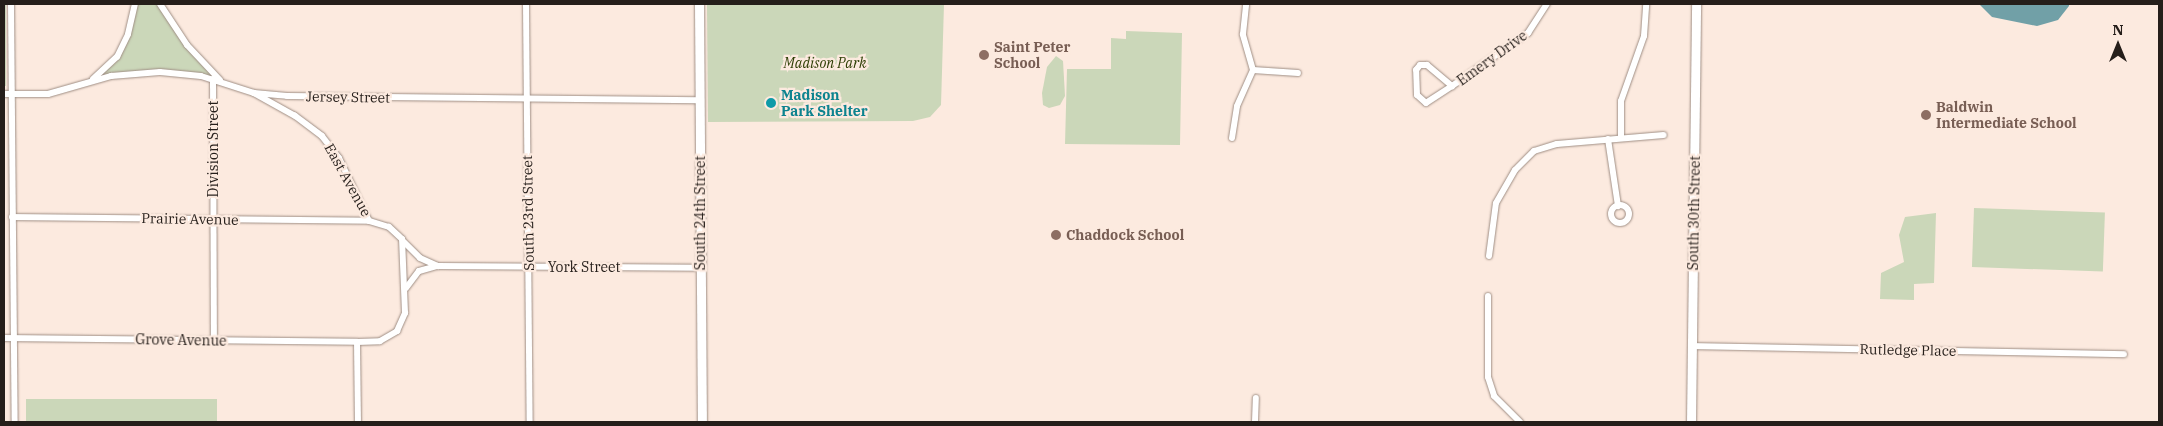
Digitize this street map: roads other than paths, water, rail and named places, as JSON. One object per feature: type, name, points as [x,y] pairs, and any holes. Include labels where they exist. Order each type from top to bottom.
[{"type":"main road","name":"South 24th Street","points":[[699,4],[702,422]]},
{"type":"main road","name":"South 30th Street","points":[[1691,422],[1696,4]]},
{"type":"street","points":[[11,4],[15,422]]},
{"type":"street","points":[[88,82],[117,57],[128,34],[135,4]]},
{"type":"street","points":[[160,4],[187,45],[221,81]]},
{"type":"street","name":"South 23rd Street","points":[[526,4],[530,422]]},
{"type":"street","points":[[1232,138],[1237,106],[1253,70],[1243,34],[1246,4]]},
{"type":"street","name":"Emery Drive","points":[[1452,86],[1428,65],[1417,67],[1416,95],[1421,102],[1430,102],[1528,32],[1547,4]]},
{"type":"street","points":[[1621,137],[1620,101],[1644,36],[1646,4]]},
{"type":"street","points":[[1253,70],[1298,73]]},
{"type":"street","name":"Jersey Street","points":[[4,94],[63,92],[88,82],[147,72],[181,73],[221,81],[254,93],[287,96],[699,100]]},
{"type":"street","name":"Division Street","points":[[213,79],[214,340]]},
{"type":"street","name":"East Avenue","points":[[254,93],[296,116],[326,141],[339,158],[368,221],[389,226],[402,239]]},
{"type":"street","points":[[1489,256],[1496,202],[1524,159],[1544,147],[1621,137],[1664,135]]},
{"type":"street","points":[[1608,139],[1618,206]]},
{"type":"street","name":"Prairie Avenue","points":[[12,217],[368,221]]},
{"type":"street","points":[[358,422],[358,342],[380,341],[397,332],[404,320],[402,239]]},
{"type":"street","name":"York Street","points":[[402,239],[420,258],[438,266]]},
{"type":"street","name":"York Street","points":[[404,291],[414,276],[438,266],[700,268]]},
{"type":"street","points":[[1488,296],[1488,377],[1494,396],[1512,417],[1520,422]]},
{"type":"street","name":"Grove Avenue","points":[[4,338],[358,342]]},
{"type":"street","name":"Rutledge Place","points":[[1692,346],[2124,354]]},
{"type":"street","points":[[1255,422],[1256,398]]},
{"type":"street","points":[[1506,422],[1512,417]]},
{"type":"water","points":[[1979,4],[2069,4],[2069,6],[2058,20],[2037,26],[1992,17]]},
{"type":"place","name":"Saint Peter School","points":[[984,55]]},
{"type":"place","name":"Madison Park Shelter","points":[[771,103]]},
{"type":"place","name":"Baldwin Intermediate School","points":[[1926,115]]},
{"type":"place","name":"Chaddock School","points":[[1056,235]]},
{"type":"park label","name":"Madison Park","points":[[825,63]]}]
